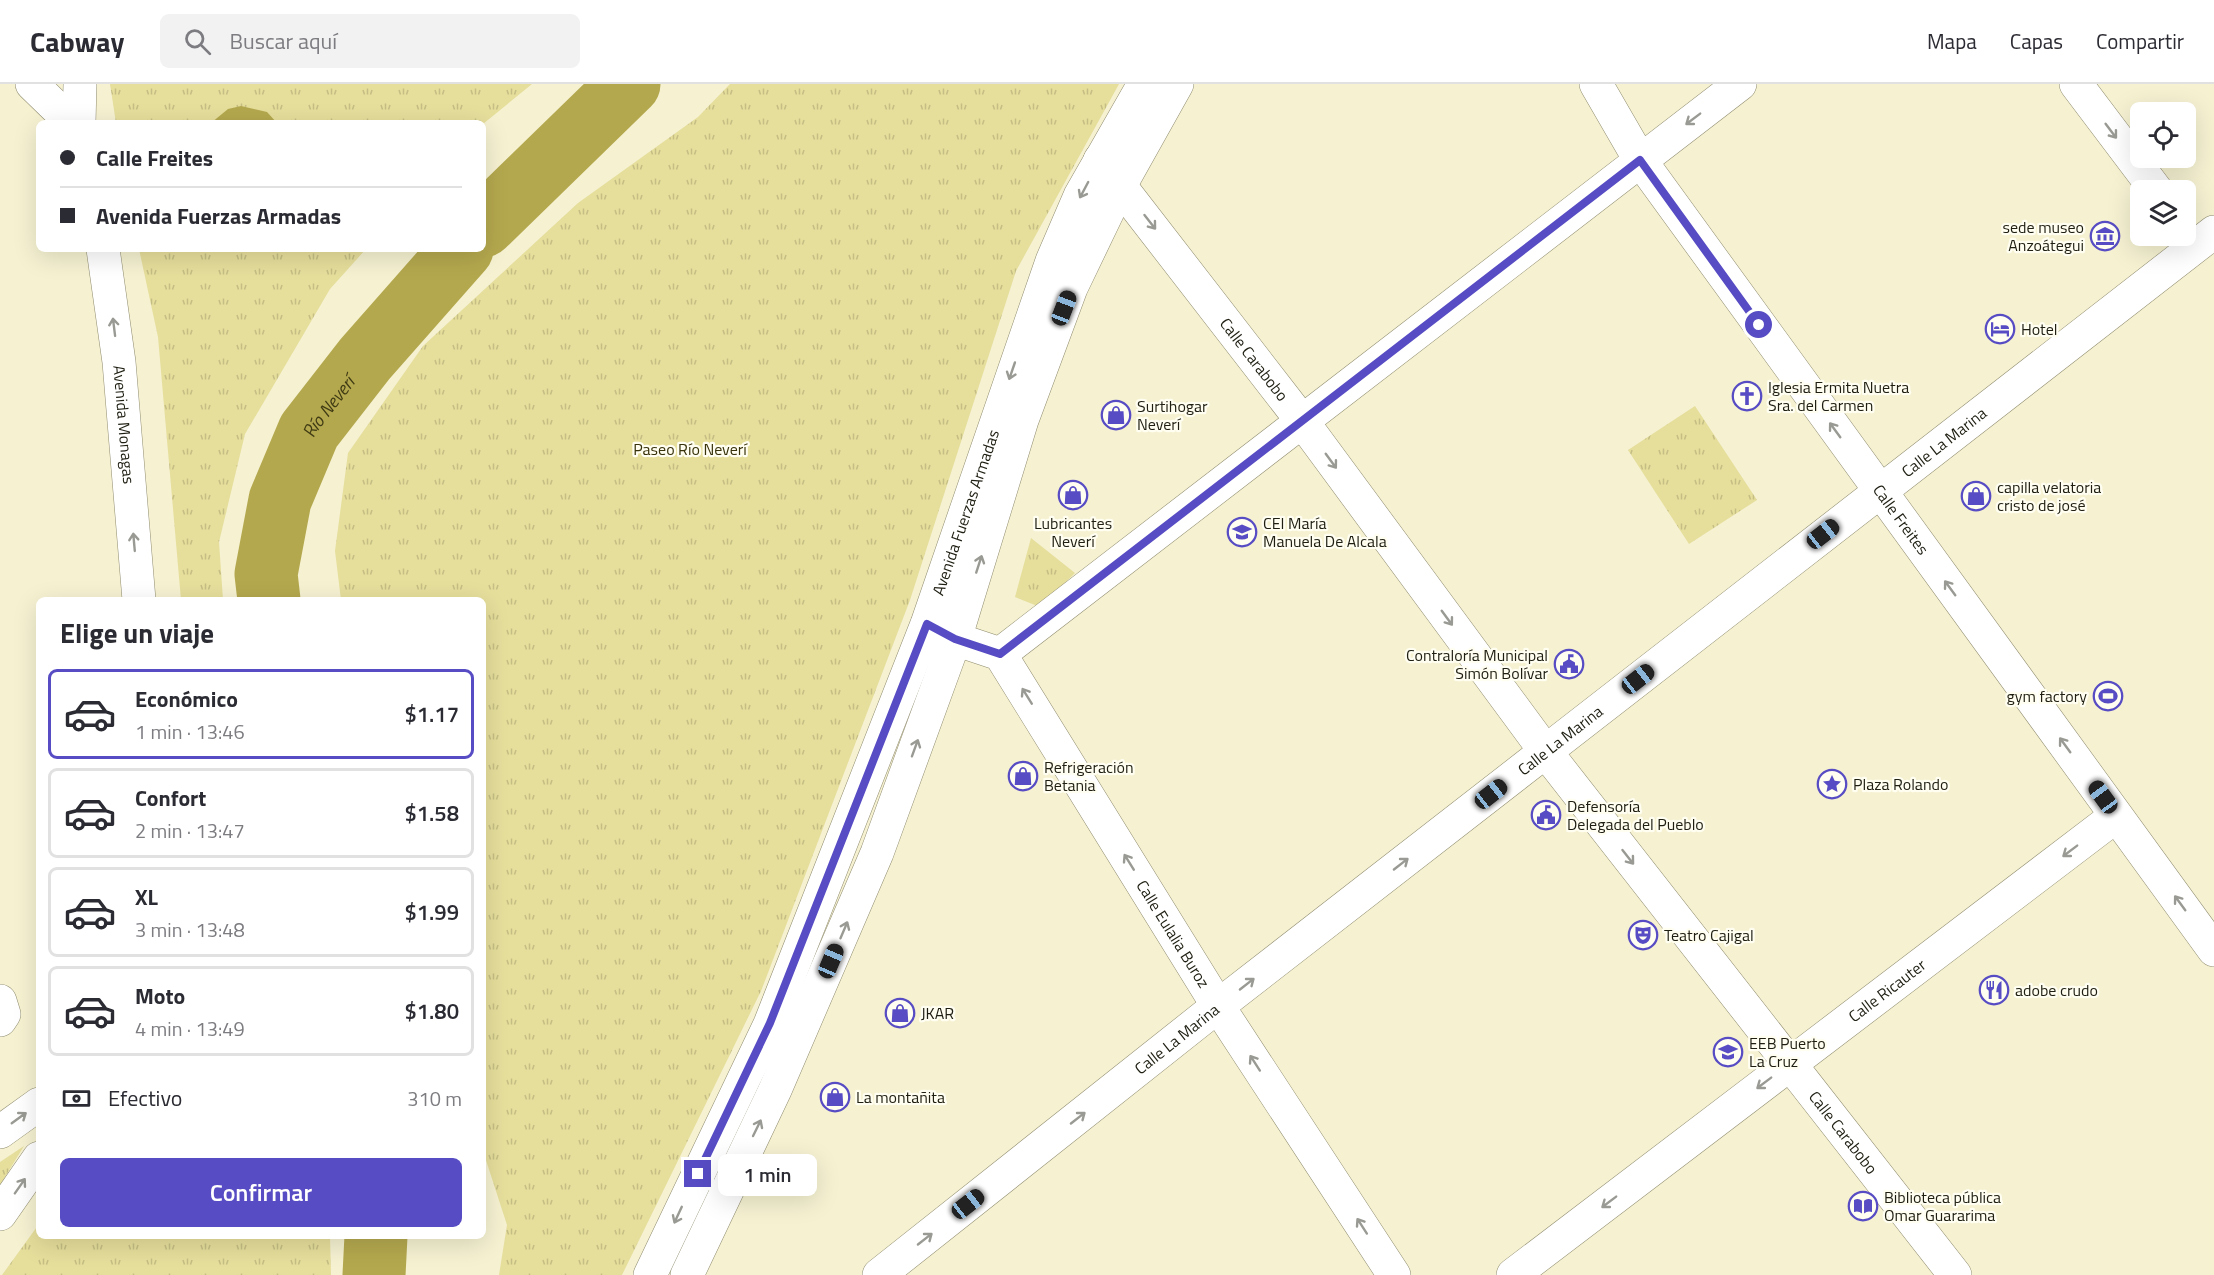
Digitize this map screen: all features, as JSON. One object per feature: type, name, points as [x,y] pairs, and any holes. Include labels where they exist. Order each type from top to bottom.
[{"type":"street","points":[[32,84],[71,120]]},
{"type":"street","points":[[58,84],[72,120]]},
{"type":"street","points":[[73,120],[80,84]]},
{"type":"street","name":"Avenida Fuerzas Armadas","points":[[658,1270],[770,1023],[941,632],[1071,288],[1110,172],[1144,84]]},
{"type":"street","name":"Avenida Fuerzas Armadas","points":[[1110,172],[1176,84]]},
{"type":"street","name":"Calle Freites","points":[[1596,84],[1640,160],[2214,950]]},
{"type":"street","points":[[941,632],[1000,654],[1740,84]]},
{"type":"street","points":[[2076,84],[2148,180]]},
{"type":"street","name":"Calle Carabobo","points":[[1110,172],[1302,421],[1546,752],[1955,1275]]},
{"type":"street","name":"Calle La Marina","points":[[879,1275],[1218,1006],[1879,490],[2203,243]]},
{"type":"street","name":"Avenida Monagas","points":[[103,252],[118,362],[139,597]]},
{"type":"street","name":"Avenida Fuerzas Armadas","points":[[687,1275],[775,1090],[877,853],[941,632]]},
{"type":"street","name":"Calle Eulalia Buroz","points":[[1000,654],[1218,1006],[1394,1275]]},
{"type":"street","name":"Calle Ricauter","points":[[1514,1275],[2116,816]]},
{"type":"street","points":[[0,1000],[4,1014],[0,1020]]},
{"type":"street","points":[[0,1132],[36,1106]]},
{"type":"street","points":[[0,1214],[36,1162]]},
{"type":"green space","points":[[110,84],[532,84],[486,122],[116,120]]},
{"type":"green space","name":"Paseo Río Neverí","points":[[730,84],[1119,84],[1016,271],[910,600],[761,991],[622,1275],[499,1275],[507,1225],[486,1160],[486,597],[341,597],[335,551],[348,453],[423,346],[578,203],[698,117]]},
{"type":"green space","points":[[140,252],[363,252],[330,289],[245,434],[219,542],[223,597],[181,597],[158,337]]},
{"type":"green space","points":[[1695,406],[1757,500],[1689,544],[1628,450]]},
{"type":"green space","points":[[1031,538],[1075,573],[1040,607],[1015,597]]},
{"type":"green space","points":[[24,1146],[0,1185],[0,1162]]},
{"type":"green space","points":[[36,1228],[36,1239],[330,1239],[331,1275],[2,1275]]},
{"type":"shaded area","points":[[241,106],[267,112],[274,120],[215,120],[228,109]]},
{"type":"waterway","name":"Río Neverí","points":[[486,223],[629,84]]},
{"type":"waterway","name":"Río Neverí","points":[[269,597],[266,574],[280,500],[309,431],[365,359],[459,252]]},
{"type":"waterway","name":"Río Neverí","points":[[374,1275],[376,1239]]},
{"type":"place","name":"sede museo Anzoátegui","points":[[2105,236]]},
{"type":"place","name":"Hotel","points":[[2000,329]]},
{"type":"place","name":"Iglesia Ermita Nuetra Sra. del Carmen","points":[[1747,396]]},
{"type":"place","name":"Surtihogar Neverí","points":[[1116,415]]},
{"type":"place","name":"Lubricantes Neverí","points":[[1073,495]]},
{"type":"place","name":"capilla velatoria cristo de josé","points":[[1976,496]]},
{"type":"place","name":"CEI María Manuela De Alcala","points":[[1242,532]]},
{"type":"place","name":"Contraloría Municipal Simón Bolívar","points":[[1569,664]]},
{"type":"place","name":"gym factory","points":[[2108,696]]},
{"type":"place","name":"Refrigeración Betania","points":[[1023,776]]},
{"type":"place","name":"Plaza Rolando","points":[[1832,784]]},
{"type":"place","name":"Defensoría Delegada del Pueblo","points":[[1546,815]]},
{"type":"place","name":"Teatro Cajigal","points":[[1643,935]]},
{"type":"place","name":"adobe crudo","points":[[1994,990]]},
{"type":"place","name":"JKAR","points":[[900,1013]]},
{"type":"place","name":"EEB Puerto La Cruz","points":[[1728,1052]]},
{"type":"place","name":"La montañita","points":[[835,1097]]},
{"type":"place","name":"Biblioteca pública Omar Guararima","points":[[1863,1206]]},
{"type":"route","points":[[698,1174],[770,1023],[927,624],[955,639],[1000,654],[1640,160],[1759,325]]}]
